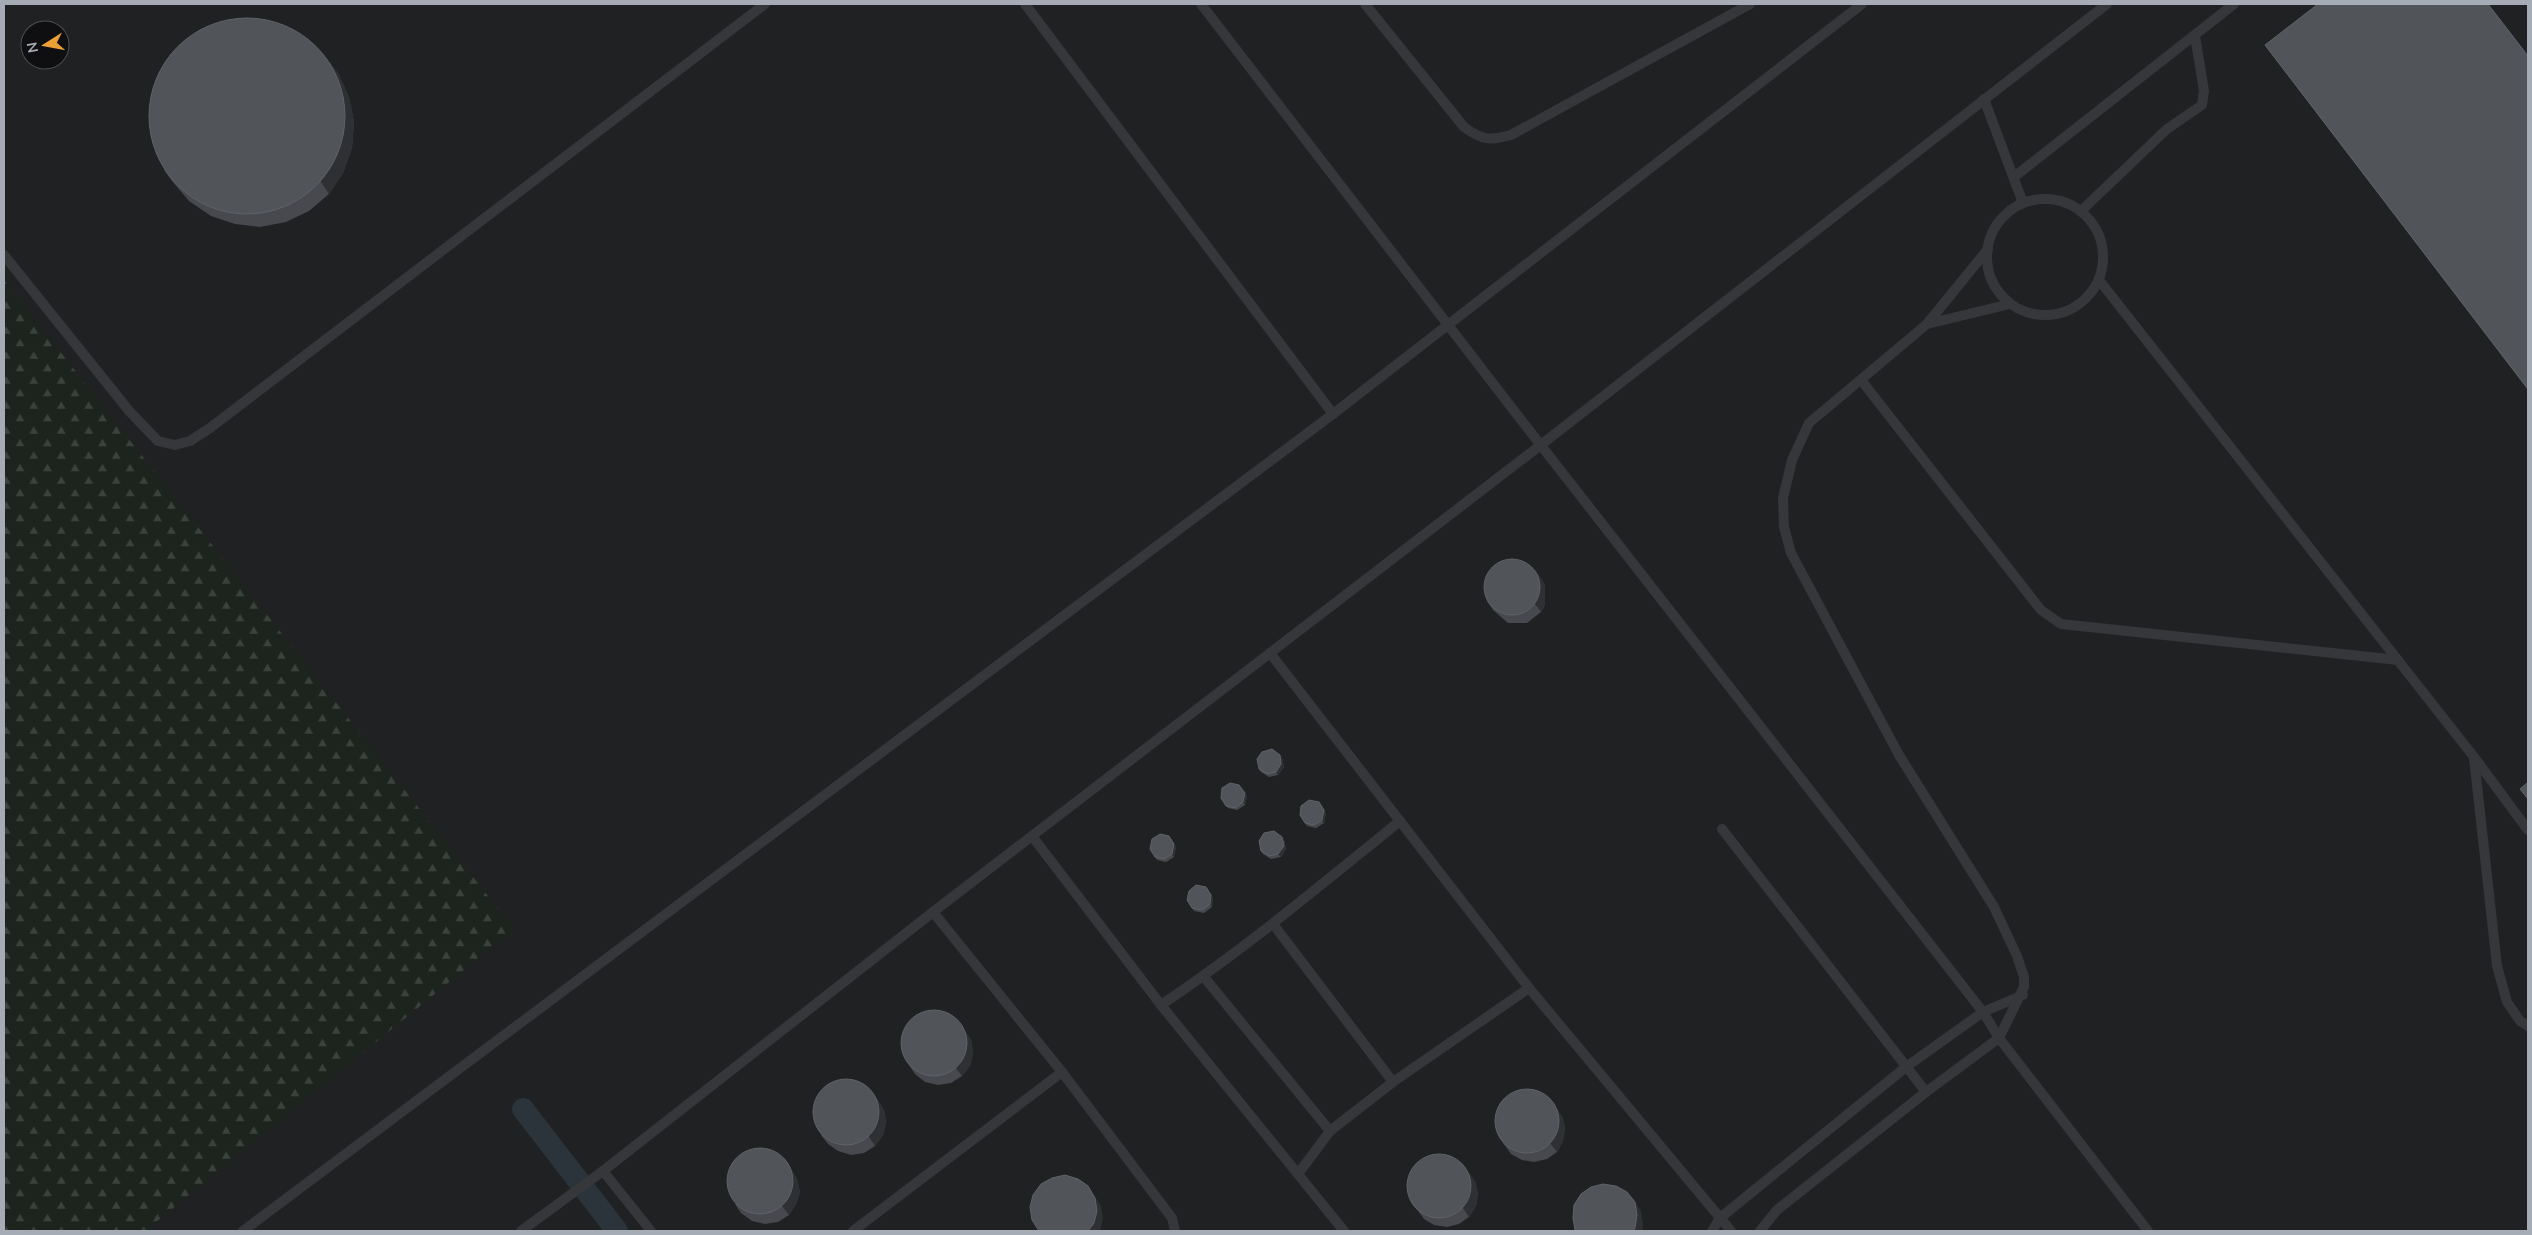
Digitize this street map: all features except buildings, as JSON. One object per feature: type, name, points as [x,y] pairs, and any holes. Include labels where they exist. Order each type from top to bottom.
[{"type":"lane","points":[[4,255],[130,412],[158,442],[174,446],[190,441],[218,422],[765,4]]},
{"type":"lane","points":[[1025,4],[1332,414]]},
{"type":"lane","points":[[1201,4],[1514,412],[1542,444],[1983,1012],[2000,1038],[2148,1231]]},
{"type":"lane","points":[[1365,4],[1464,127],[1477,137],[1493,140],[1511,135],[1750,4]]},
{"type":"lane","points":[[243,1231],[1332,414],[1862,4]]},
{"type":"lane","points":[[521,1231],[603,1171],[933,912],[1542,444],[2107,4]]},
{"type":"lane","points":[[2014,177],[2234,4]]},
{"type":"lane","points":[[2081,211],[2167,129],[2202,105],[2204,91],[2195,36]]},
{"type":"lane","points":[[1984,99],[2023,203]]},
{"type":"lane","points":[[2038,199],[2053,199],[2081,211],[2092,222],[2100,236],[2103,250],[2103,266],[2099,280],[2091,294],[2068,312],[2053,316],[2037,316],[2010,304],[1999,293],[1991,279],[1988,249],[1992,234],[2000,221],[2010,210],[2023,203],[2038,199]]},
{"type":"lane","points":[[1760,1231],[1776,1210],[1926,1092],[2000,1038],[2023,995],[2024,977],[1994,907],[1895,746],[1791,553],[1784,527],[1783,498],[1792,460],[1809,423],[1927,324],[1988,249]]},
{"type":"lane","points":[[2099,280],[2474,757],[2528,830]]},
{"type":"lane","points":[[1927,324],[2010,304]]},
{"type":"lane","points":[[1861,380],[2041,610],[2061,624],[2398,660]]},
{"type":"lane","points":[[1270,652],[1528,988],[1731,1231]]},
{"type":"lane","points":[[2474,757],[2497,966],[2507,1002],[2520,1021],[2528,1026]]},
{"type":"lane","points":[[1162,1006],[1204,977],[1273,924],[1400,821]]},
{"type":"lane","points":[[1722,829],[1926,1092]]},
{"type":"lane","points":[[1032,836],[1162,1006],[1344,1231]]},
{"type":"lane","points":[[933,912],[1062,1072],[1172,1218],[1175,1231]]},
{"type":"lane","points":[[1273,924],[1393,1082]]},
{"type":"lane","points":[[1204,977],[1330,1131]]},
{"type":"lane","points":[[1298,1174],[1330,1131],[1393,1082],[1528,988]]},
{"type":"lane","points":[[1712,1231],[1720,1218],[1906,1067],[1983,1012],[2023,995]]},
{"type":"lane","points":[[854,1231],[1062,1072]]},
{"type":"lane","points":[[603,1171],[651,1231]]},
{"type":"shaded area","points":[[4,4],[2528,4],[2528,1231],[4,1231]]},
{"type":"green space","points":[[4,280],[514,929],[145,1231],[4,1231]]},
{"type":"waterway","points":[[523,1109],[617,1231]]}]
